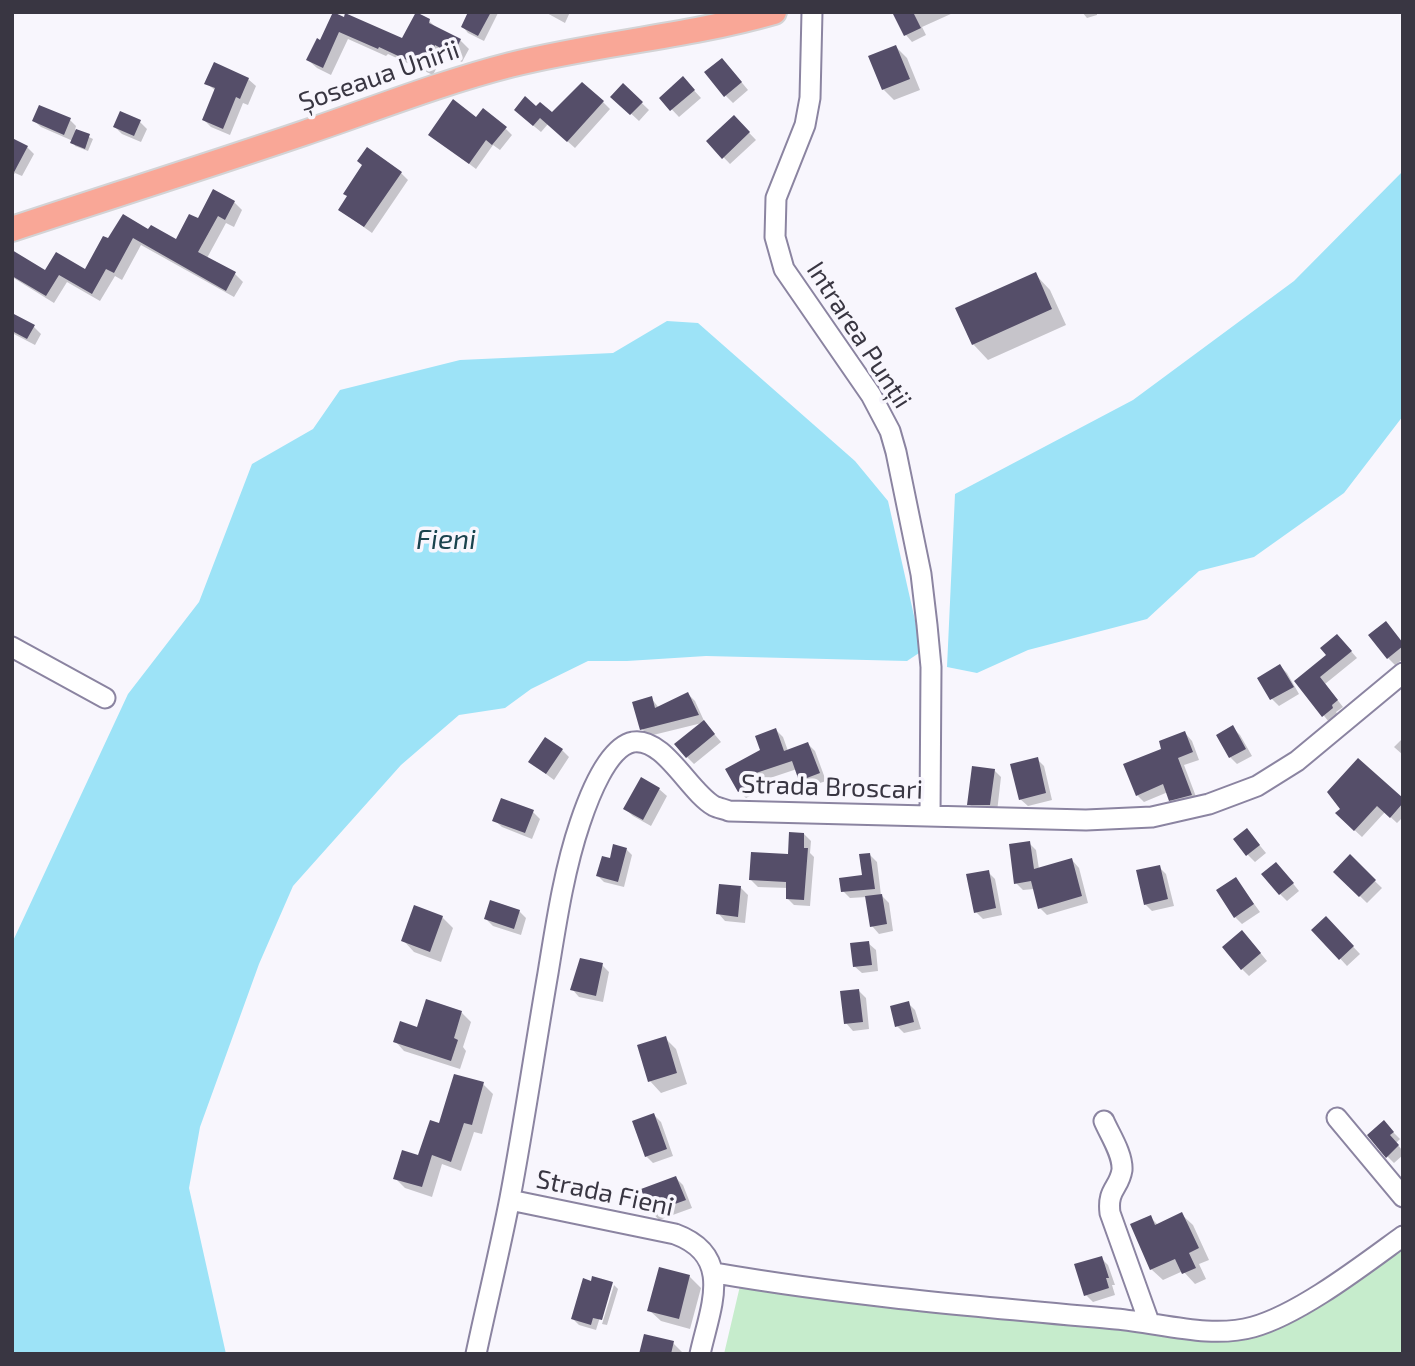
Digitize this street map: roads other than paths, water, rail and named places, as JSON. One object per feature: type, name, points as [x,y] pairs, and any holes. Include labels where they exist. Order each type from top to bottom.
[{"type":"main road","name":"Șoseaua Unirii","points":[[12,229],[496,69],[561,54],[740,22],[774,12]]},
{"type":"street","name":"Intrarea Punții","points":[[813,12],[812,76],[808,111],[776,198],[775,237],[785,269],[871,395],[890,431],[896,452],[921,574],[928,635],[931,693],[930,816]]},
{"type":"street","points":[[12,647],[105,698]]},
{"type":"street","name":"Strada Broscari","points":[[475,1354],[510,1200],[556,925],[571,861],[580,824],[593,791],[609,760],[619,748],[631,742],[642,741],[654,746],[700,794],[714,806],[729,811],[1086,820],[1152,817],[1209,804],[1257,786],[1297,761],[1403,673]]},
{"type":"street","points":[[1337,1118],[1403,1197]]},
{"type":"street","points":[[1104,1121],[1122,1164],[1119,1180],[1110,1194],[1111,1213],[1149,1322]]},
{"type":"street","name":"Strada Fieni","points":[[510,1200],[688,1239],[704,1252],[715,1273]]},
{"type":"street","points":[[700,1354],[715,1289],[715,1273],[849,1293],[1149,1322],[1221,1332],[1244,1329],[1272,1320],[1338,1281],[1403,1236]]},
{"type":"water","points":[[1403,171],[1403,416],[1344,493],[1254,557],[1199,571],[1147,619],[1028,650],[977,673],[947,667],[955,494],[1133,400],[1294,281]]},
{"type":"water","name":"Fieni","points":[[667,321],[698,323],[855,461],[888,501],[922,651],[907,661],[706,656],[588,661],[531,689],[505,708],[459,715],[401,765],[293,886],[259,964],[200,1127],[189,1188],[226,1354],[12,1354],[12,943],[128,694],[199,602],[252,464],[313,429],[340,390],[460,360],[613,353]]}]
